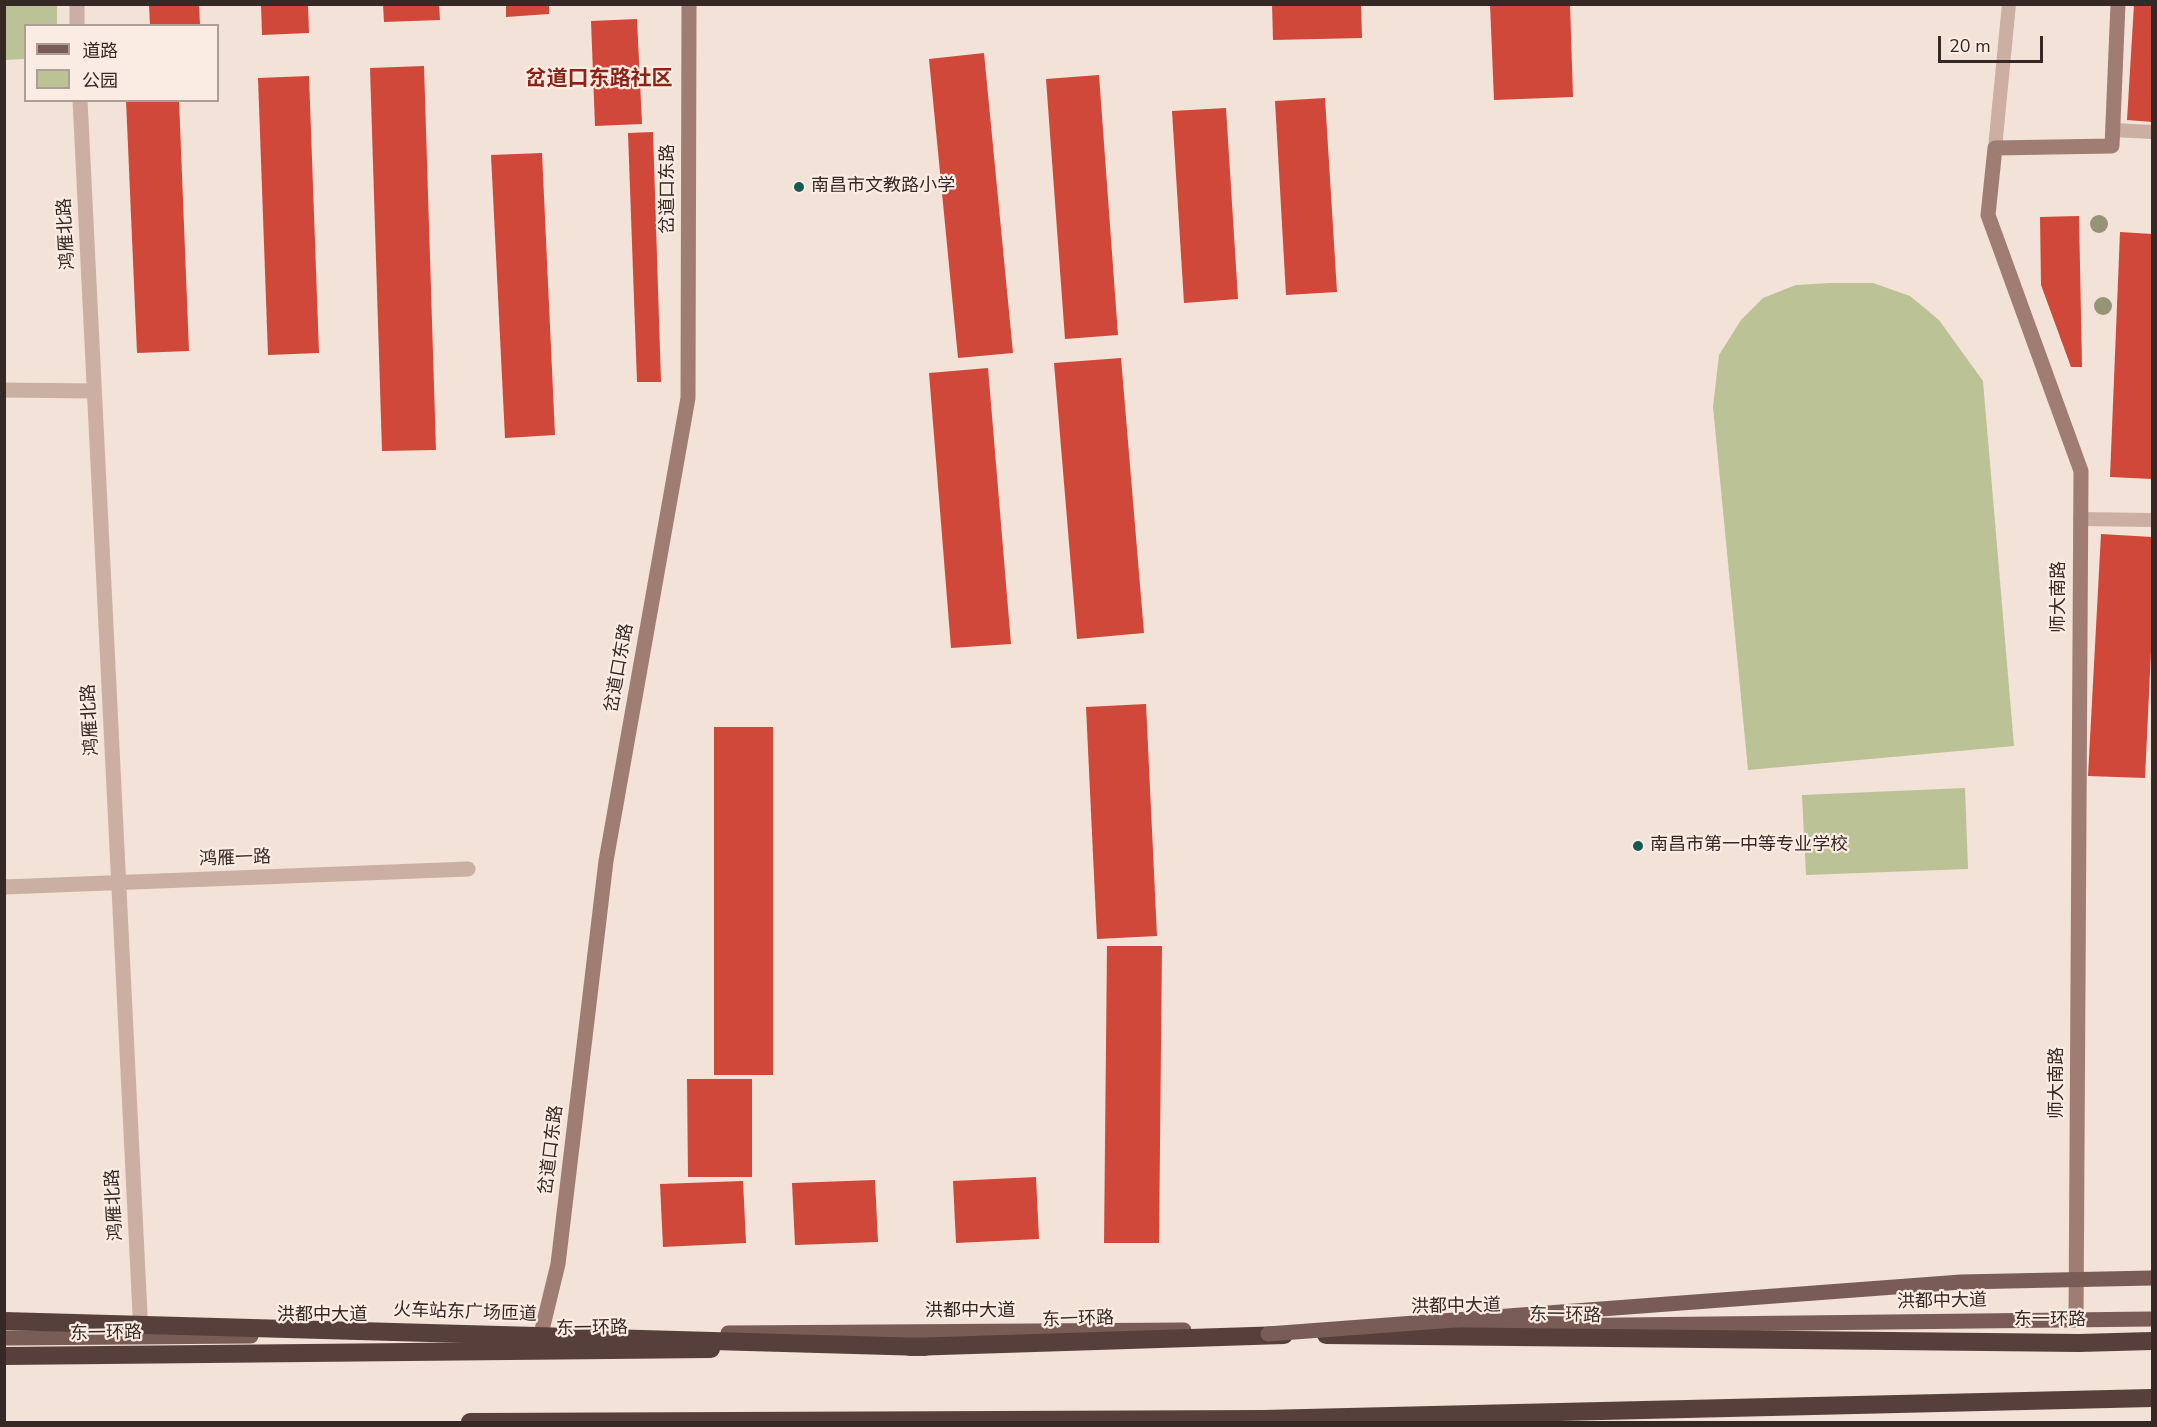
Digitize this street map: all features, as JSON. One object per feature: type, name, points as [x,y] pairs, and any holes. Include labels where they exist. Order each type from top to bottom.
[{"type":"highway","name":"火车站东广场匝道","points":[[4,1321],[925,1347]]},
{"type":"highway","name":"东一环路","points":[[4,1356],[925,1347],[1268,1334],[2079,1343],[2152,1341]]},
{"type":"highway","points":[[470,1422],[1263,1419],[2152,1398]]},
{"type":"main road","points":[[1268,1334],[1961,1282],[2152,1278]]},
{"type":"main road","name":"洪都中大道","points":[[4,1338],[2152,1319]]},
{"type":"main road","points":[[1263,1419],[1323,1422]]},
{"type":"street","points":[[77,4],[77,24]]},
{"type":"street","name":"岔道口东路","points":[[541,1334],[558,1264],[606,861],[688,398],[689,4]]},
{"type":"street","points":[[1995,148],[2112,146],[2118,4]]},
{"type":"street","name":"鸿雁北路","points":[[80,102],[141,1337]]},
{"type":"street","name":"师大南路","points":[[1995,148],[1988,215],[2081,471],[2076,1320]]},
{"type":"street","points":[[4,390],[94,391]]},
{"type":"street","name":"鸿雁一路","points":[[4,887],[468,868]]},
{"type":"lane","points":[[1995,148],[2009,4]]},
{"type":"lane","points":[[2113,130],[2152,132]]},
{"type":"lane","points":[[2080,519],[2152,520]]},
{"type":"green space","points":[[4,5],[57,5],[57,24],[24,24],[24,59],[5,60]]},
{"type":"green space","points":[[1873,283],[1910,296],[1939,320],[1983,381],[2014,746],[1748,770],[1713,407],[1719,355],[1741,320],[1763,298],[1796,285]]},
{"type":"green space","points":[[1965,788],[1968,869],[1806,875],[1802,795]]},
{"type":"building","points":[[149,4],[199,4],[200,24],[150,24]]},
{"type":"building","points":[[261,4],[308,4],[309,33],[262,35]]},
{"type":"building","points":[[383,4],[439,4],[440,20],[384,22]]},
{"type":"building","points":[[506,4],[549,4],[549,14],[506,17]]},
{"type":"building","points":[[1272,4],[1361,4],[1362,38],[1273,40]]},
{"type":"building","points":[[1490,4],[1570,4],[1573,97],[1494,100]]},
{"type":"building","points":[[2134,4],[2152,4],[2152,122],[2127,120]]},
{"type":"building","points":[[637,19],[642,124],[595,126],[591,21]]},
{"type":"building","points":[[984,53],[1013,353],[958,358],[929,59]]},
{"type":"building","points":[[424,66],[436,450],[382,451],[370,68]]},
{"type":"building","points":[[1099,75],[1118,335],[1065,339],[1046,79]]},
{"type":"building","points":[[309,76],[319,353],[268,355],[258,78]]},
{"type":"building","points":[[1325,98],[1337,292],[1286,295],[1275,101]]},
{"type":"building","points":[[126,102],[179,102],[189,351],[137,353]]},
{"type":"building","points":[[1226,108],[1238,299],[1184,303],[1172,111]]},
{"type":"building","points":[[653,132],[661,382],[637,382],[628,133]]},
{"type":"building","points":[[542,153],[555,435],[505,438],[491,155]]},
{"type":"building","points":[[2079,216],[2082,367],[2071,367],[2041,285],[2040,217]]},
{"type":"building","points":[[2120,232],[2152,234],[2152,479],[2110,477]]},
{"type":"building","points":[[1121,358],[1144,633],[1077,639],[1054,363]]},
{"type":"building","points":[[988,368],[1011,644],[951,648],[929,373]]},
{"type":"building","points":[[2101,534],[2152,537],[2152,630],[2145,778],[2088,776]]},
{"type":"building","points":[[1146,704],[1157,936],[1097,939],[1086,707]]},
{"type":"building","points":[[714,727],[773,727],[773,1075],[714,1075]]},
{"type":"building","points":[[1107,946],[1162,946],[1159,1243],[1104,1243]]},
{"type":"building","points":[[687,1079],[752,1079],[752,1177],[688,1177]]},
{"type":"building","points":[[1036,1177],[1039,1239],[956,1243],[953,1181]]},
{"type":"building","points":[[875,1180],[878,1242],[795,1245],[792,1183]]},
{"type":"building","points":[[743,1181],[746,1243],[663,1247],[660,1184]]},
{"type":"place","name":"南昌市文教路小学","points":[[799,187]]},
{"type":"place","name":"南昌市第一中等专业学校","points":[[1638,846]]},
{"type":"district","name":"岔道口东路社区","points":[[599,80]]}]
